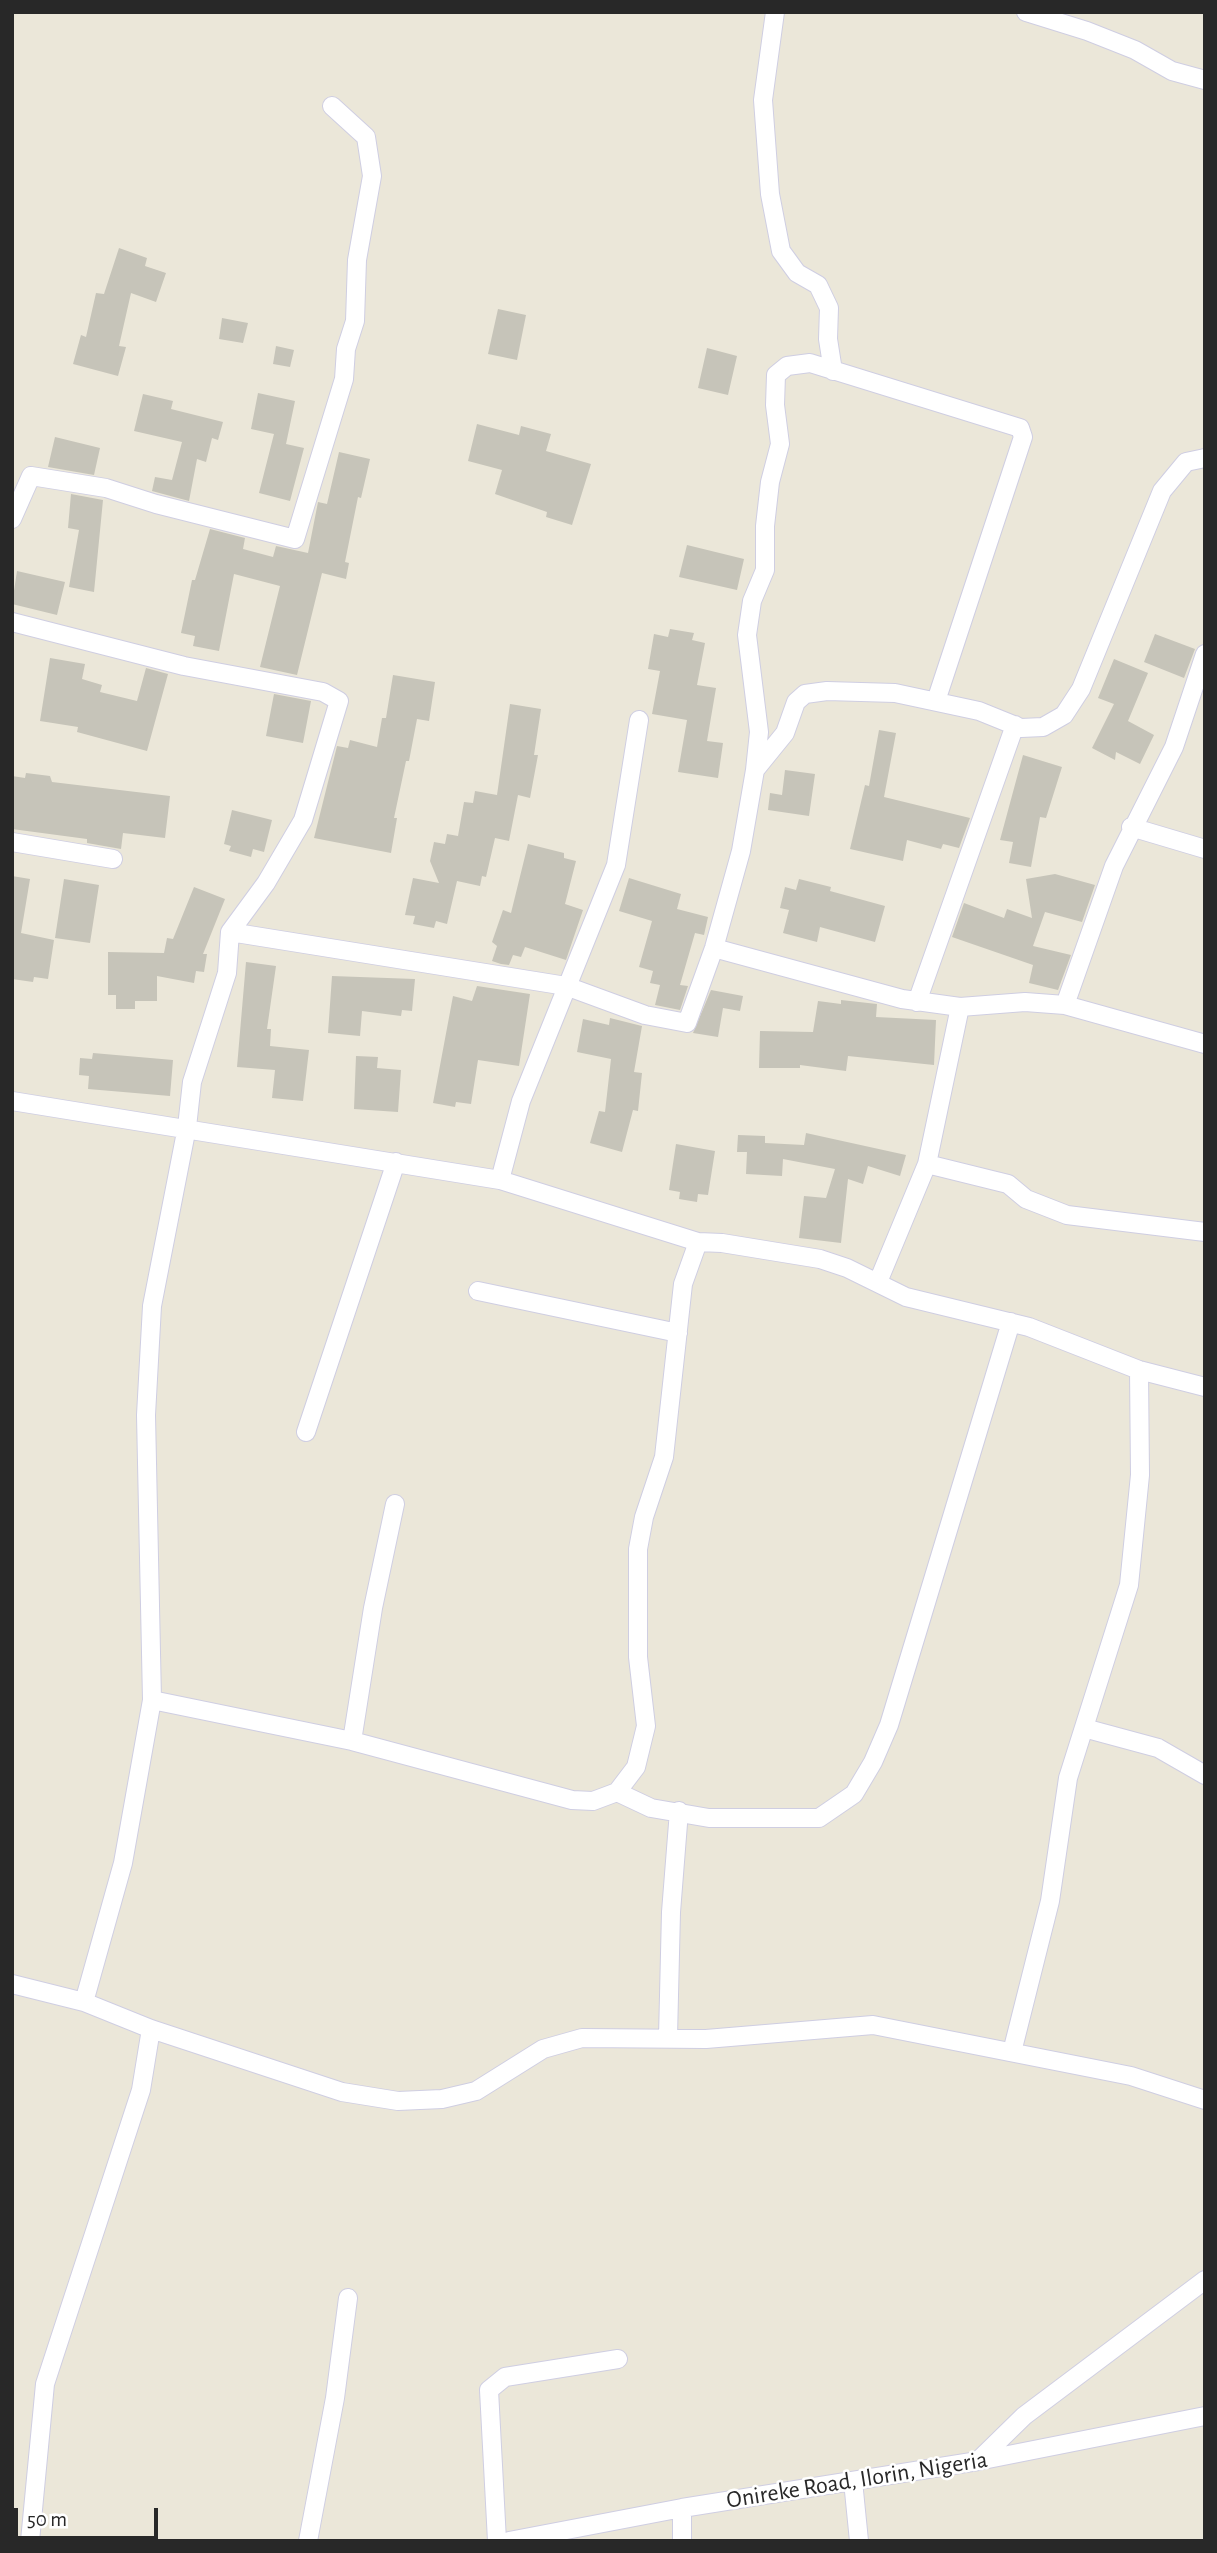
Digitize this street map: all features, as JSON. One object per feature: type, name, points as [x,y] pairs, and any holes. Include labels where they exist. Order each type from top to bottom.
[{"type":"street","points":[[1026,12],[1135,50],[1172,71],[1205,80]]},
{"type":"street","points":[[779,14],[763,100],[770,194],[781,251],[797,273],[818,285],[829,308],[828,339],[833,371]]},
{"type":"street","points":[[12,519],[32,476],[106,488],[156,504],[295,539],[344,379],[346,349],[355,321],[357,260],[372,177],[366,137],[332,106]]},
{"type":"street","points":[[230,932],[566,986],[645,1015],[687,1023],[714,948],[741,851],[755,770],[759,732],[747,635],[752,601],[765,570],[765,526],[770,482],[780,444],[775,405],[776,375],[787,366],[810,362],[1020,428],[1023,436],[936,701]]},
{"type":"street","points":[[755,770],[785,733],[796,702],[805,694],[827,691],[895,693],[979,711],[1015,725],[1043,727],[1064,715],[1081,689],[1162,491],[1186,462],[1205,458]]},
{"type":"street","points":[[12,622],[184,666],[323,692],[339,701],[303,820],[266,883],[230,932],[227,973],[192,1082],[187,1127],[152,1306],[146,1415],[152,1700],[123,1863],[84,2002]]},
{"type":"street","points":[[1066,1005],[1110,877],[1131,827],[1174,747],[1205,654]]},
{"type":"street","points":[[499,1180],[521,1101],[616,865],[639,720]]},
{"type":"street","points":[[918,1002],[1015,725]]},
{"type":"street","points":[[1131,827],[1205,849]]},
{"type":"street","points":[[12,842],[113,859]]},
{"type":"street","points":[[714,948],[918,1002],[960,1007],[1025,1002],[1066,1005],[1205,1044]]},
{"type":"street","points":[[877,1282],[927,1164],[960,1007]]},
{"type":"street","points":[[12,1101],[187,1127],[499,1180],[698,1242],[722,1242],[820,1259],[906,1297],[1011,1322],[1139,1370],[1205,1387]]},
{"type":"street","points":[[306,1433],[396,1163]]},
{"type":"street","points":[[927,1164],[1008,1184],[1026,1199],[1067,1214],[1205,1233]]},
{"type":"street","points":[[152,1700],[352,1741],[572,1800],[593,1801],[617,1792],[636,1766],[646,1726],[638,1657],[638,1549],[644,1517],[664,1457],[683,1284],[698,1242]]},
{"type":"street","points":[[478,1292],[678,1333]]},
{"type":"street","points":[[617,1792],[651,1808],[709,1818],[819,1818],[854,1794],[866,1778],[889,1725],[1011,1322]]},
{"type":"street","points":[[1012,2052],[1050,1901],[1068,1778],[1129,1585],[1140,1475],[1139,1370]]},
{"type":"street","points":[[352,1741],[373,1608],[395,1504]]},
{"type":"street","points":[[1084,1728],[1158,1748],[1205,1775]]},
{"type":"street","points":[[668,2037],[671,1912],[679,1811]]},
{"type":"street","points":[[12,1984],[84,2002],[151,2029],[342,2092],[398,2101],[442,2099],[476,2091],[543,2049],[582,2038],[706,2039],[873,2025],[1131,2076],[1205,2100]]},
{"type":"street","points":[[30,2541],[45,2384],[141,2090],[151,2029]]},
{"type":"street","points":[[978,2461],[1024,2416],[1205,2280]]},
{"type":"street","points":[[308,2541],[335,2398],[348,2298]]},
{"type":"street","points":[[497,2541],[489,2390],[505,2377],[618,2359]]},
{"type":"street","name":"Onireke Road, Ilorin, Nigeria","points":[[517,2540],[682,2508],[978,2461],[1205,2416]]},
{"type":"street","points":[[853,2481],[859,2541]]},
{"type":"street","points":[[682,2508],[682,2541]]},
{"type":"building","points":[[119,248],[147,258],[145,266],[166,273],[156,302],[131,293],[119,346],[126,347],[118,376],[73,364],[81,335],[86,337],[96,293],[104,294]]},
{"type":"building","points":[[498,309],[526,315],[517,360],[488,354]]},
{"type":"building","points":[[222,318],[248,323],[243,343],[219,339]]},
{"type":"building","points":[[276,346],[294,350],[290,367],[273,364]]},
{"type":"building","points":[[707,348],[737,356],[728,395],[698,388]]},
{"type":"building","points":[[258,393],[295,401],[286,444],[304,448],[290,501],[259,493],[274,434],[251,429]]},
{"type":"building","points":[[143,394],[173,401],[171,409],[223,422],[218,440],[212,438],[206,462],[197,459],[189,501],[152,491],[155,477],[172,480],[182,442],[134,431]]},
{"type":"building","points":[[477,424],[519,435],[521,426],[551,434],[546,451],[591,464],[572,525],[546,517],[547,512],[495,494],[502,470],[468,461]]},
{"type":"building","points":[[55,437],[100,448],[94,475],[48,467]]},
{"type":"building","points":[[339,452],[370,459],[361,498],[358,497],[345,562],[349,563],[346,579],[322,573],[297,675],[260,667],[280,586],[234,574],[219,651],[193,646],[195,636],[181,633],[192,580],[195,580],[210,529],[245,538],[243,549],[273,557],[276,546],[308,553],[318,502],[327,504]]},
{"type":"building","points":[[71,494],[103,500],[94,592],[69,587],[79,530],[68,528]]},
{"type":"building","points":[[687,545],[744,559],[737,590],[679,577]]},
{"type":"building","points":[[17,571],[65,582],[57,615],[12,604]]},
{"type":"building","points":[[670,629],[694,633],[692,640],[705,643],[697,685],[716,688],[707,741],[723,743],[718,778],[678,772],[687,720],[652,714],[660,671],[648,669],[654,634],[668,637]]},
{"type":"building","points":[[1155,634],[1195,649],[1184,678],[1144,662]]},
{"type":"building","points":[[50,658],[85,664],[82,679],[102,685],[100,692],[137,701],[146,668],[168,674],[147,751],[77,732],[78,727],[40,721]]},
{"type":"building","points":[[1114,659],[1148,673],[1128,721],[1154,735],[1140,764],[1116,752],[1115,760],[1092,748],[1114,704],[1098,698]]},
{"type":"building","points":[[393,675],[435,682],[429,721],[417,719],[409,761],[406,761],[394,818],[397,818],[391,853],[314,838],[337,746],[348,748],[350,740],[377,747],[382,718],[386,718]]},
{"type":"building","points":[[274,694],[311,701],[303,743],[266,736]]},
{"type":"building","points":[[510,704],[541,709],[534,755],[538,755],[530,798],[518,795],[509,841],[495,838],[486,877],[482,876],[480,886],[457,881],[447,924],[436,921],[434,928],[413,924],[415,916],[405,915],[413,878],[439,883],[430,861],[434,842],[445,844],[447,834],[458,836],[464,802],[473,803],[475,791],[497,795]]},
{"type":"building","points":[[879,730],[896,733],[884,797],[970,818],[959,848],[943,844],[941,849],[907,840],[903,861],[850,849],[865,785],[869,786]]},
{"type":"building","points":[[1023,755],[1062,767],[1046,818],[1040,817],[1031,867],[1009,863],[1013,842],[1000,840]]},
{"type":"building","points":[[785,770],[815,774],[809,816],[768,810],[770,793],[782,795]]},
{"type":"building","points":[[26,773],[50,776],[52,782],[170,796],[165,838],[123,833],[121,849],[87,843],[87,839],[12,829],[12,776],[25,778]]},
{"type":"building","points":[[232,810],[272,820],[264,852],[253,849],[251,857],[229,851],[231,846],[224,844]]},
{"type":"building","points":[[528,844],[564,853],[564,858],[576,861],[565,904],[583,910],[566,960],[525,947],[521,957],[513,955],[509,965],[501,964],[492,961],[497,946],[492,942],[503,910],[511,913]]},
{"type":"building","points":[[1055,874],[1095,885],[1082,922],[1045,912],[1033,946],[1071,955],[1058,990],[1029,983],[1033,965],[952,937],[964,903],[1004,918],[1007,909],[1032,918],[1026,879]]},
{"type":"building","points":[[12,876],[30,879],[21,933],[54,940],[48,979],[34,977],[33,982],[12,979]]},
{"type":"building","points":[[629,878],[681,894],[677,909],[708,917],[704,935],[695,933],[680,985],[688,986],[680,1010],[655,1005],[660,985],[650,983],[653,971],[639,967],[652,921],[619,911]]},
{"type":"building","points":[[64,879],[99,885],[90,943],[55,938]]},
{"type":"building","points":[[799,879],[831,887],[830,891],[885,906],[875,942],[820,927],[817,942],[783,933],[789,910],[780,908],[785,887],[796,890]]},
{"type":"building","points":[[194,887],[225,899],[203,954],[207,954],[204,972],[196,971],[194,983],[157,976],[157,1001],[135,1001],[135,1009],[116,1009],[116,995],[108,995],[108,952],[164,953],[167,938],[173,939]]},
{"type":"building","points":[[246,962],[276,966],[267,1029],[271,1029],[270,1046],[309,1050],[303,1101],[272,1098],[275,1070],[237,1067]]},
{"type":"building","points":[[332,976],[415,979],[412,1011],[402,1010],[401,1016],[362,1011],[360,1036],[328,1033]]},
{"type":"building","points":[[477,986],[530,994],[519,1066],[478,1060],[471,1104],[456,1102],[455,1107],[433,1103],[453,996],[472,1001]]},
{"type":"building","points":[[711,990],[743,996],[740,1011],[723,1008],[718,1037],[693,1033]]},
{"type":"building","points":[[841,1000],[877,1004],[876,1017],[936,1020],[934,1065],[848,1056],[846,1071],[800,1065],[800,1068],[759,1068],[760,1031],[813,1032],[818,1001],[841,1004]]},
{"type":"building","points":[[610,1018],[642,1026],[634,1072],[642,1073],[638,1111],[633,1110],[622,1152],[590,1143],[599,1111],[605,1112],[611,1059],[577,1052],[583,1019],[609,1025]]},
{"type":"building","points":[[93,1053],[173,1060],[170,1096],[88,1089],[89,1076],[79,1075],[80,1058],[92,1059]]},
{"type":"building","points":[[356,1056],[378,1057],[377,1068],[401,1070],[398,1112],[354,1109]]},
{"type":"building","points":[[806,1133],[906,1155],[900,1176],[868,1166],[863,1184],[848,1179],[841,1243],[799,1238],[804,1196],[826,1198],[835,1169],[783,1159],[782,1176],[746,1174],[747,1152],[737,1152],[738,1135],[765,1136],[765,1143],[804,1145]]},
{"type":"building","points":[[676,1144],[715,1151],[708,1195],[698,1194],[697,1202],[679,1199],[680,1192],[669,1190]]}]
